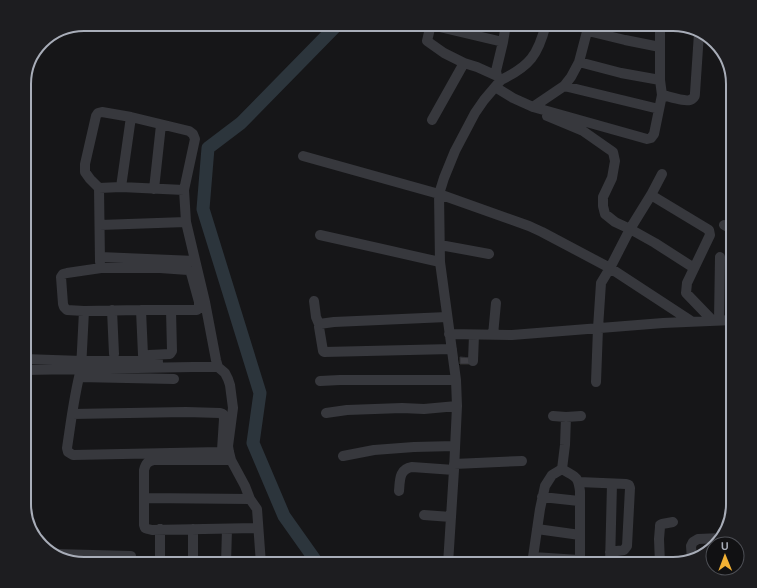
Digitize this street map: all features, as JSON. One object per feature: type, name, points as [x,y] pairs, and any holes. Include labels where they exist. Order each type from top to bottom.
[{"type":"street","points":[[429,31],[426,40],[444,53],[476,67],[497,81],[513,98],[533,107],[647,139],[651,138],[654,134],[662,95],[660,80],[660,31]]},
{"type":"street","points":[[459,31],[503,42]]},
{"type":"street","points":[[497,81],[496,71],[505,31]]},
{"type":"street","points":[[448,557],[457,406],[456,380],[440,262],[439,194],[454,151],[475,113],[497,81],[519,70],[531,60],[536,53],[544,31]]},
{"type":"street","points":[[533,107],[564,86],[571,77],[579,62],[587,31]]},
{"type":"street","points":[[597,31],[625,40],[660,46]]},
{"type":"street","points":[[662,95],[687,101],[694,97],[699,37]]},
{"type":"street","points":[[579,62],[621,73],[660,80]]},
{"type":"street","points":[[432,120],[464,63]]},
{"type":"street","points":[[564,86],[659,109]]},
{"type":"street","points":[[544,110],[548,117],[583,131],[613,152],[615,161],[612,178],[603,197],[605,214],[615,222],[655,243],[694,268]]},
{"type":"street","points":[[101,268],[99,188],[85,172],[85,164],[96,116],[98,113],[102,112],[131,117],[189,131],[193,134],[194,139],[184,190],[186,222],[205,302],[217,364],[225,373],[230,384],[233,408],[228,446],[229,452],[231,460],[250,499],[257,509],[260,557]]},
{"type":"street","points":[[121,188],[131,117]]},
{"type":"street","points":[[154,189],[161,125]]},
{"type":"street","points":[[303,156],[439,194],[529,226],[610,268],[691,321]]},
{"type":"street","points":[[596,382],[601,283],[662,174]]},
{"type":"street","points":[[99,188],[184,190]]},
{"type":"street","points":[[651,195],[708,230],[710,234],[687,283],[686,293],[716,321]]},
{"type":"street","points":[[100,225],[186,222]]},
{"type":"street","points":[[320,235],[440,262]]},
{"type":"street","points":[[440,245],[489,254]]},
{"type":"street","points":[[100,257],[195,261]]},
{"type":"street","points":[[716,321],[720,257]]},
{"type":"street","points":[[101,268],[160,268],[188,270],[191,273],[200,308],[197,310],[171,310],[67,310],[64,307],[62,277],[63,274],[67,272],[101,268]]},
{"type":"street","points":[[314,300],[316,317],[319,324],[324,352],[452,349]]},
{"type":"street","points":[[493,335],[496,303]]},
{"type":"street","points":[[112,310],[114,354]]},
{"type":"street","points":[[141,310],[143,355]]},
{"type":"street","points":[[81,366],[114,354],[170,354],[172,351],[171,310]]},
{"type":"street","points":[[72,414],[186,412],[220,413],[223,414],[224,419],[222,450],[220,452],[73,455],[68,452],[67,448],[72,414],[81,366],[84,311]]},
{"type":"street","points":[[319,324],[447,317]]},
{"type":"street","points":[[449,334],[534,334],[691,321],[726,320]]},
{"type":"street","points":[[473,361],[474,335]]},
{"type":"street","points":[[31,360],[174,379]]},
{"type":"street","points":[[81,366],[217,364]]},
{"type":"street","points":[[31,369],[65,365]]},
{"type":"street","points":[[320,382],[340,380],[456,380]]},
{"type":"street","points":[[326,413],[347,410],[424,409],[457,406]]},
{"type":"street","points":[[554,416],[581,416]]},
{"type":"street","points":[[562,469],[566,417]]},
{"type":"street","points":[[343,456],[374,450],[455,446]]},
{"type":"street","points":[[231,460],[150,461],[146,464],[144,470],[145,528],[258,528]]},
{"type":"street","points":[[399,491],[401,475],[407,468],[454,467],[522,461]]},
{"type":"street","points":[[562,469],[578,479],[579,482],[579,557]]},
{"type":"street","points":[[533,557],[542,497],[547,482],[552,475],[562,469]]},
{"type":"street","points":[[579,482],[629,485],[627,546],[624,550],[610,552]]},
{"type":"street","points":[[610,557],[612,484]]},
{"type":"street","points":[[542,497],[579,501]]},
{"type":"street","points":[[144,498],[250,499]]},
{"type":"street","points":[[424,515],[451,517]]},
{"type":"street","points":[[660,557],[660,525],[673,522]]},
{"type":"street","points":[[160,529],[160,557]]},
{"type":"street","points":[[193,529],[193,557]]},
{"type":"street","points":[[226,557],[227,529]]},
{"type":"street","points":[[537,529],[580,535]]},
{"type":"street","points":[[692,554],[691,546],[693,542],[698,539],[705,539]]},
{"type":"street","points":[[68,554],[131,556]]},
{"type":"building","points":[[460,357],[472,358],[472,364],[460,364]]},
{"type":"waterway","points":[[313,557],[284,516],[253,443],[260,393],[203,209],[208,148],[241,123],[331,31]]}]
